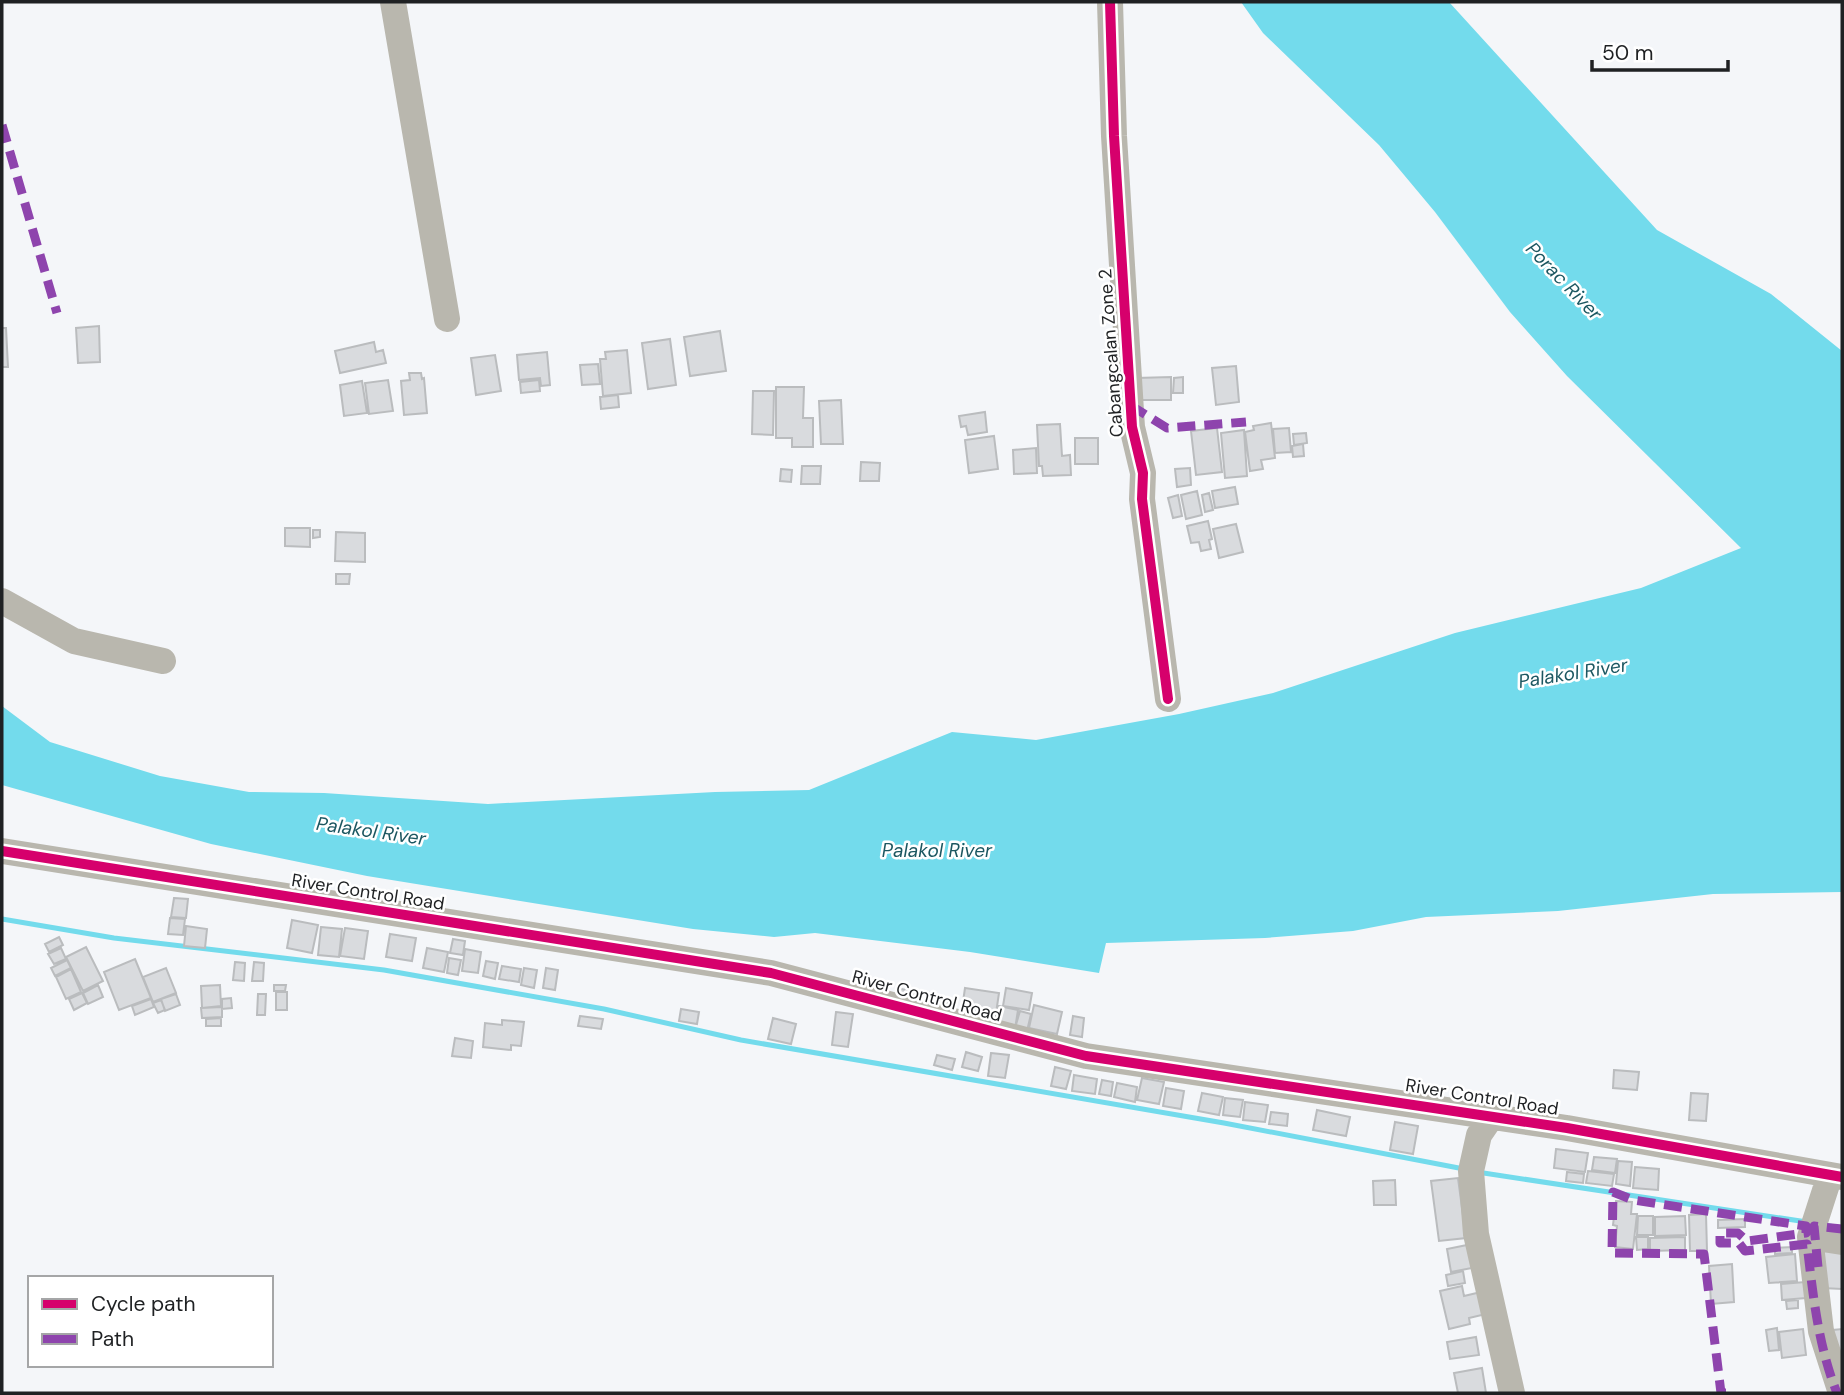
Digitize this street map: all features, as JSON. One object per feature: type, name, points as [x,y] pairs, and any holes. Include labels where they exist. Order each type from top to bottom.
[{"type":"street","points":[[393,2],[447,318]]},
{"type":"street","name":"Cabangcalan Zone 2","points":[[1110,2],[1114,136],[1132,427],[1143,473],[1142,499],[1168,699]]},
{"type":"street","points":[[2,601],[74,641],[163,661]]},
{"type":"street","name":"River Control Road","points":[[2,851],[771,973],[1086,1056],[1492,1116],[1836,1176]]},
{"type":"street","points":[[1492,1116],[1479,1135],[1471,1171],[1476,1234],[1512,1393]]},
{"type":"street","points":[[1836,1176],[1811,1237],[1821,1331],[1841,1393]]},
{"type":"street","points":[[1811,1237],[1842,1242]]},
{"type":"water","points":[[1241,2],[1449,2],[1657,230],[1771,294],[1842,351],[1842,892],[1713,894],[1558,911],[1426,917],[1353,931],[1265,938],[1106,943],[1099,973],[970,952],[815,933],[774,937],[693,929],[367,876],[211,844],[2,785],[2,706],[50,742],[160,776],[249,792],[324,793],[488,804],[809,790],[952,732],[1036,740],[1179,714],[1273,693],[1455,633],[1641,588],[1741,548],[1567,376],[1510,312],[1435,212],[1379,145],[1263,33]]},
{"type":"building","points":[[99,326],[100,362],[78,363],[76,328]]},
{"type":"building","points":[[2,328],[6,328],[8,367],[2,367]]},
{"type":"building","points":[[720,331],[726,371],[690,376],[684,337]]},
{"type":"building","points":[[670,339],[676,385],[648,389],[642,343]]},
{"type":"building","points":[[374,342],[376,352],[383,350],[386,363],[340,373],[335,351]]},
{"type":"building","points":[[627,350],[631,393],[603,396],[600,359],[606,359],[605,352]]},
{"type":"building","points":[[547,352],[550,385],[541,386],[540,378],[519,380],[517,355]]},
{"type":"building","points":[[495,355],[501,391],[476,395],[471,358]]},
{"type":"building","points":[[598,364],[600,384],[582,385],[580,365]]},
{"type":"building","points":[[1236,366],[1239,402],[1216,405],[1212,368]]},
{"type":"building","points":[[409,373],[421,373],[422,379],[424,378],[427,413],[404,415],[401,381],[410,380]]},
{"type":"building","points":[[1171,377],[1171,400],[1136,400],[1136,378]]},
{"type":"building","points":[[1183,377],[1183,393],[1173,393],[1174,378]]},
{"type":"building","points":[[388,380],[393,411],[369,414],[365,383]]},
{"type":"building","points":[[539,380],[540,391],[521,393],[520,382]]},
{"type":"building","points":[[362,381],[367,413],[344,416],[340,385]]},
{"type":"building","points":[[776,387],[804,387],[803,418],[813,418],[813,447],[792,447],[792,438],[776,438]]},
{"type":"building","points":[[753,391],[774,391],[773,435],[752,434]]},
{"type":"building","points":[[618,395],[619,407],[601,409],[600,397]]},
{"type":"building","points":[[841,400],[843,444],[821,444],[819,401]]},
{"type":"building","points":[[985,412],[987,432],[968,435],[966,426],[961,427],[959,416]]},
{"type":"building","points":[[1271,423],[1275,458],[1261,460],[1263,469],[1250,471],[1245,432],[1254,430],[1253,426]]},
{"type":"building","points":[[1060,424],[1062,456],[1070,455],[1071,475],[1043,476],[1042,466],[1039,466],[1037,425]]},
{"type":"building","points":[[1217,428],[1222,472],[1196,475],[1191,431]]},
{"type":"building","points":[[1289,428],[1291,452],[1275,453],[1273,429]]},
{"type":"building","points":[[1244,430],[1247,476],[1225,478],[1221,433]]},
{"type":"building","points":[[1306,433],[1307,443],[1294,445],[1293,434]]},
{"type":"building","points":[[994,436],[998,469],[969,473],[965,440]]},
{"type":"building","points":[[1075,438],[1098,438],[1098,464],[1075,464]]},
{"type":"building","points":[[1303,444],[1304,456],[1293,457],[1292,446]]},
{"type":"building","points":[[1036,448],[1037,473],[1014,474],[1013,450]]},
{"type":"building","points":[[861,462],[880,463],[879,481],[860,481]]},
{"type":"building","points":[[802,466],[821,466],[820,484],[801,484]]},
{"type":"building","points":[[1190,468],[1191,485],[1177,487],[1175,469]]},
{"type":"building","points":[[781,469],[792,470],[791,482],[780,481]]},
{"type":"building","points":[[1235,487],[1238,504],[1215,508],[1212,491]]},
{"type":"building","points":[[1197,491],[1202,515],[1186,519],[1181,495]]},
{"type":"building","points":[[1209,493],[1213,510],[1205,512],[1202,495]]},
{"type":"building","points":[[1178,495],[1182,516],[1173,518],[1168,498]]},
{"type":"building","points":[[1208,521],[1211,549],[1201,551],[1199,542],[1191,543],[1187,526]]},
{"type":"building","points":[[1236,524],[1243,552],[1219,558],[1213,529]]},
{"type":"building","points":[[285,528],[310,528],[310,547],[285,546]]},
{"type":"building","points":[[313,530],[320,530],[320,537],[313,538]]},
{"type":"building","points":[[336,532],[365,533],[365,562],[335,561]]},
{"type":"building","points":[[336,574],[350,574],[349,584],[336,584]]},
{"type":"building","points":[[174,898],[188,899],[186,918],[171,917]]},
{"type":"building","points":[[170,918],[185,919],[183,935],[168,934]]},
{"type":"building","points":[[292,920],[318,925],[312,953],[287,948]]},
{"type":"building","points":[[186,926],[207,929],[205,948],[184,946]]},
{"type":"building","points":[[321,927],[342,929],[339,957],[318,955]]},
{"type":"building","points":[[345,928],[368,931],[364,959],[340,956]]},
{"type":"building","points":[[390,934],[416,938],[412,961],[386,957]]},
{"type":"building","points":[[59,937],[63,945],[49,952],[45,944]]},
{"type":"building","points":[[453,939],[465,941],[463,955],[450,953]]},
{"type":"building","points":[[86,947],[103,981],[83,991],[66,957]]},
{"type":"building","points":[[61,948],[66,959],[54,964],[48,954]]},
{"type":"building","points":[[427,948],[448,952],[444,972],[423,968]]},
{"type":"building","points":[[465,949],[481,952],[478,973],[462,971]]},
{"type":"building","points":[[449,958],[461,960],[458,975],[447,973]]},
{"type":"building","points":[[135,959],[151,998],[119,1010],[104,972]]},
{"type":"building","points":[[67,960],[71,968],[55,976],[51,968]]},
{"type":"building","points":[[486,961],[498,963],[495,979],[483,976]]},
{"type":"building","points":[[235,962],[245,963],[244,981],[233,980]]},
{"type":"building","points":[[254,962],[264,963],[263,981],[252,981]]},
{"type":"building","points":[[502,966],[521,969],[519,982],[499,979]]},
{"type":"building","points":[[166,968],[176,993],[153,1002],[143,977]]},
{"type":"building","points":[[524,968],[537,970],[534,988],[521,985]]},
{"type":"building","points":[[546,968],[558,970],[555,990],[543,988]]},
{"type":"building","points":[[71,969],[81,992],[66,999],[56,977]]},
{"type":"building","points":[[98,985],[103,997],[88,1004],[83,993]]},
{"type":"building","points":[[220,985],[221,1006],[202,1008],[201,986]]},
{"type":"building","points":[[274,985],[286,985],[285,991],[274,991]]},
{"type":"building","points":[[898,988],[909,991],[905,1004],[894,1001]]},
{"type":"building","points":[[965,988],[999,993],[995,1020],[961,1016]]},
{"type":"building","points":[[1006,988],[1032,993],[1029,1010],[1003,1006]]},
{"type":"building","points":[[911,989],[925,993],[920,1009],[906,1005]]},
{"type":"building","points":[[276,992],[287,992],[287,1010],[276,1010]]},
{"type":"building","points":[[928,992],[949,999],[944,1015],[923,1008]]},
{"type":"building","points":[[82,993],[87,1003],[74,1010],[69,999]]},
{"type":"building","points":[[176,994],[180,1005],[165,1011],[161,999]]},
{"type":"building","points":[[258,994],[266,994],[265,1015],[257,1015]]},
{"type":"building","points":[[231,998],[232,1008],[222,1009],[222,999]]},
{"type":"building","points":[[151,999],[154,1007],[135,1015],[132,1006]]},
{"type":"building","points":[[161,1000],[165,1010],[158,1013],[153,1003]]},
{"type":"building","points":[[1034,1005],[1062,1012],[1057,1034],[1029,1028]]},
{"type":"building","points":[[999,1006],[1018,1010],[1015,1029],[996,1026]]},
{"type":"building","points":[[222,1007],[222,1017],[202,1018],[201,1008]]},
{"type":"building","points":[[681,1009],[699,1012],[697,1024],[679,1021]]},
{"type":"building","points":[[1020,1011],[1031,1014],[1027,1031],[1015,1028]]},
{"type":"building","points":[[836,1012],[853,1014],[848,1047],[832,1045]]},
{"type":"building","points":[[580,1016],[603,1019],[601,1029],[578,1026]]},
{"type":"building","points":[[1073,1016],[1084,1018],[1082,1037],[1070,1035]]},
{"type":"building","points":[[221,1018],[221,1026],[206,1026],[206,1019]]},
{"type":"building","points":[[773,1018],[796,1024],[791,1044],[768,1039]]},
{"type":"building","points":[[502,1020],[524,1022],[521,1046],[511,1045],[511,1050],[483,1047],[485,1023],[502,1025]]},
{"type":"building","points":[[455,1038],[473,1041],[471,1058],[452,1056]]},
{"type":"building","points":[[966,1052],[982,1057],[978,1071],[962,1067]]},
{"type":"building","points":[[991,1053],[1009,1055],[1005,1078],[988,1076]]},
{"type":"building","points":[[937,1055],[955,1059],[952,1070],[934,1065]]},
{"type":"building","points":[[1055,1067],[1071,1071],[1066,1089],[1051,1086]]},
{"type":"building","points":[[1614,1070],[1639,1072],[1637,1090],[1613,1088]]},
{"type":"building","points":[[1074,1075],[1097,1079],[1095,1094],[1072,1091]]},
{"type":"building","points":[[1142,1078],[1164,1082],[1159,1104],[1137,1100]]},
{"type":"building","points":[[1102,1080],[1113,1082],[1111,1096],[1099,1094]]},
{"type":"building","points":[[1117,1083],[1137,1087],[1135,1102],[1114,1097]]},
{"type":"building","points":[[1166,1088],[1184,1091],[1181,1109],[1163,1106]]},
{"type":"building","points":[[1202,1093],[1223,1097],[1219,1115],[1198,1111]]},
{"type":"building","points":[[1691,1093],[1708,1094],[1706,1121],[1689,1120]]},
{"type":"building","points":[[1225,1098],[1243,1100],[1240,1117],[1223,1115]]},
{"type":"building","points":[[1245,1102],[1268,1105],[1265,1122],[1243,1120]]},
{"type":"building","points":[[1317,1110],[1350,1117],[1346,1136],[1313,1130]]},
{"type":"building","points":[[1271,1112],[1288,1114],[1287,1126],[1269,1124]]},
{"type":"building","points":[[1395,1122],[1418,1126],[1413,1154],[1390,1150]]},
{"type":"building","points":[[1556,1149],[1588,1153],[1585,1172],[1554,1168]]},
{"type":"building","points":[[1594,1157],[1617,1159],[1615,1173],[1592,1170]]},
{"type":"building","points":[[1618,1161],[1632,1162],[1630,1186],[1616,1184]]},
{"type":"building","points":[[1635,1167],[1659,1169],[1658,1190],[1633,1188]]},
{"type":"building","points":[[1588,1171],[1614,1174],[1612,1186],[1586,1183]]},
{"type":"building","points":[[1567,1172],[1584,1174],[1583,1183],[1566,1181]]},
{"type":"building","points":[[1458,1178],[1466,1238],[1439,1241],[1431,1181]]},
{"type":"building","points":[[1395,1180],[1396,1205],[1374,1205],[1373,1181]]},
{"type":"building","points":[[1616,1201],[1632,1202],[1631,1214],[1637,1214],[1633,1249],[1615,1247],[1617,1226],[1613,1225]]},
{"type":"building","points":[[1706,1214],[1707,1251],[1690,1251],[1689,1215]]},
{"type":"building","points":[[1638,1216],[1653,1216],[1653,1235],[1637,1235]]},
{"type":"building","points":[[1685,1216],[1686,1235],[1655,1236],[1655,1217]]},
{"type":"building","points":[[1745,1219],[1745,1227],[1718,1228],[1718,1220]]},
{"type":"building","points":[[1636,1237],[1648,1237],[1648,1249],[1637,1250]]},
{"type":"building","points":[[1685,1237],[1685,1250],[1650,1251],[1650,1238]]},
{"type":"building","points":[[1472,1244],[1477,1267],[1451,1272],[1447,1249]]},
{"type":"building","points":[[1792,1247],[1792,1253],[1775,1254],[1775,1248]]},
{"type":"building","points":[[1824,1248],[1842,1250],[1842,1289],[1822,1288]]},
{"type":"building","points":[[1795,1254],[1797,1281],[1769,1283],[1766,1257]]},
{"type":"building","points":[[1732,1264],[1734,1302],[1711,1304],[1709,1266]]},
{"type":"building","points":[[1463,1271],[1465,1283],[1448,1286],[1446,1275]]},
{"type":"building","points":[[1805,1282],[1806,1298],[1782,1300],[1781,1284]]},
{"type":"building","points":[[1462,1286],[1464,1296],[1481,1292],[1486,1314],[1469,1318],[1470,1324],[1449,1329],[1440,1291]]},
{"type":"building","points":[[1798,1300],[1798,1308],[1787,1309],[1786,1301]]},
{"type":"building","points":[[1777,1328],[1779,1350],[1769,1351],[1766,1330]]},
{"type":"building","points":[[1803,1329],[1806,1355],[1782,1358],[1779,1332]]},
{"type":"building","points":[[1842,1329],[1842,1352],[1837,1353],[1833,1330]]},
{"type":"building","points":[[1476,1337],[1479,1355],[1450,1359],[1447,1342]]},
{"type":"building","points":[[1482,1368],[1486,1393],[1458,1393],[1454,1373]]},
{"type":"waterway","points":[[2,919],[114,938],[384,970],[604,1009],[741,1040],[1224,1123],[1464,1169]]},
{"type":"waterway","points":[[1477,1172],[1807,1222]]},
{"type":"waterway","points":[[1823,1225],[1842,1228]]},
{"type":"marked path","points":[[2,125],[57,313]]},
{"type":"marked path","points":[[1130,405],[1167,428],[1246,422]]},
{"type":"marked path","points":[[1726,1393],[1721,1393],[1704,1254],[1612,1253],[1613,1192],[1633,1200],[1806,1226],[1806,1233],[1747,1241],[1738,1233],[1720,1233],[1720,1243],[1739,1243],[1745,1251],[1807,1244],[1821,1338],[1837,1393]]},
{"type":"marked path","points":[[1818,1267],[1814,1226],[1842,1229]]},
{"type":"cycle path","points":[[1110,2],[1114,136],[1132,427],[1143,473],[1142,499],[1168,699]]},
{"type":"cycle path","points":[[2,851],[771,973],[1086,1056],[1567,1128],[1842,1177]]},
{"type":"water label","name":"Porac River","points":[[1564,281]]},
{"type":"water label","name":"Palakol River","points":[[1573,673]]},
{"type":"water label","name":"Palakol River","points":[[371,831]]},
{"type":"water label","name":"Palakol River","points":[[937,850]]}]
